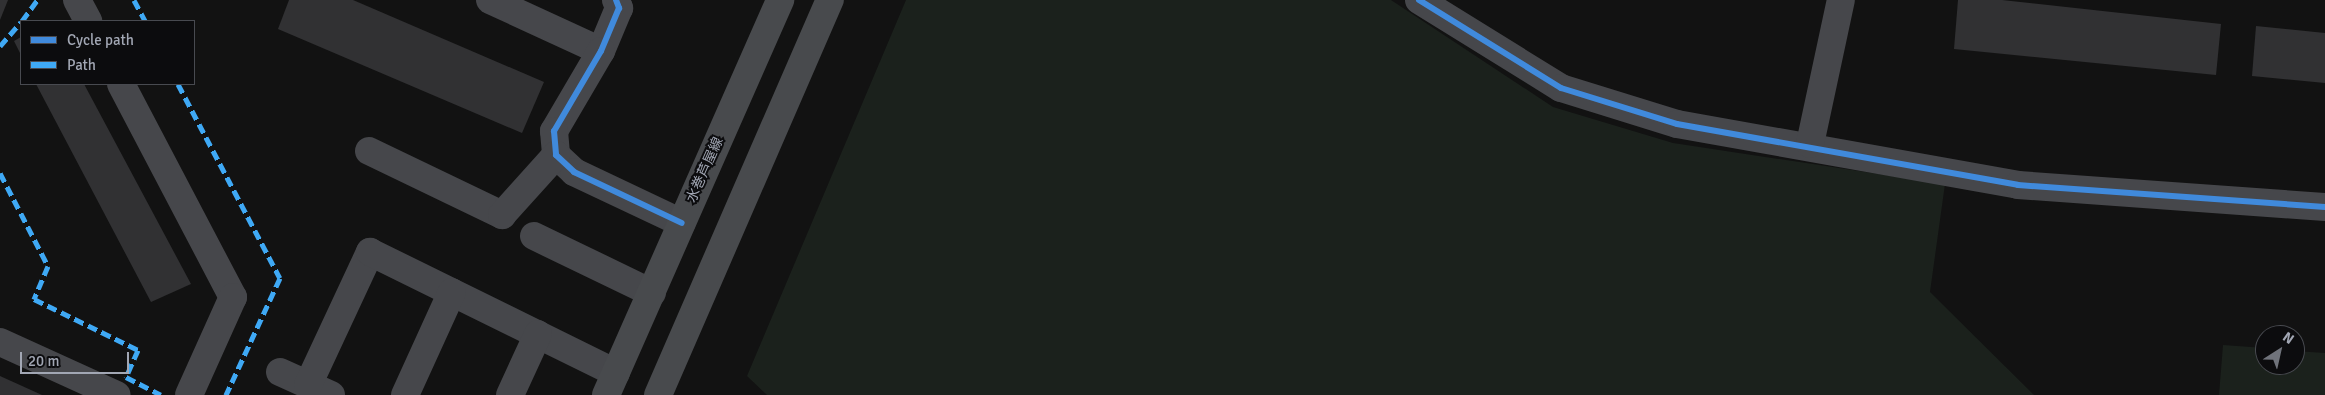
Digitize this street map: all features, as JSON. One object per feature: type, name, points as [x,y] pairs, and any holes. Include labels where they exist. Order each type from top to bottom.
[{"type":"main road","name":"水巻芦屋線","points":[[611,384],[780,0]]},
{"type":"main road","points":[[658,395],[830,0]]},
{"type":"street","points":[[77,0],[87,20]]},
{"type":"street","points":[[490,0],[601,51]]},
{"type":"street","points":[[616,0],[619,8],[601,51],[554,131],[556,155],[574,172],[682,223]]},
{"type":"street","points":[[1419,0],[1561,88],[1677,124],[1810,144],[2018,185],[2325,207]]},
{"type":"street","points":[[1810,144],[1841,0]]},
{"type":"street","points":[[122,85],[233,297],[190,395]]},
{"type":"street","points":[[369,151],[502,215],[556,155]]},
{"type":"street","points":[[534,236],[652,293]]},
{"type":"street","points":[[280,372],[320,390],[370,252],[538,334],[611,384]]},
{"type":"street","points":[[405,395],[452,292]]},
{"type":"street","points":[[510,395],[538,334]]},
{"type":"street","points":[[0,342],[117,395]]},
{"type":"shaded area","points":[[906,0],[1391,0],[1553,107],[1673,143],[1945,184],[1930,292],[2034,395],[767,395],[747,376]]},
{"type":"shaded area","points":[[2223,345],[2255,347],[2255,375],[2305,375],[2305,352],[2325,353],[2325,395],[2219,395]]},
{"type":"building","points":[[0,0],[8,0],[0,20]]},
{"type":"building","points":[[289,0],[353,0],[544,82],[522,133],[278,29]]},
{"type":"building","points":[[1958,0],[2002,0],[2221,24],[2216,75],[1954,49]]},
{"type":"building","points":[[2256,26],[2325,33],[2325,83],[2252,76]]},
{"type":"building","points":[[20,38],[20,53],[14,41]]},
{"type":"building","points":[[37,85],[85,85],[191,284],[151,302]]},
{"type":"building","points":[[0,376],[42,395],[0,395]]},
{"type":"marked path","points":[[23,20],[37,0]]},
{"type":"marked path","points":[[134,0],[144,20]]},
{"type":"marked path","points":[[0,46],[20,23]]},
{"type":"marked path","points":[[179,85],[280,278],[226,395]]},
{"type":"marked path","points":[[0,173],[48,266],[34,299],[138,350],[126,377],[161,395]]},
{"type":"cycle path","points":[[616,0],[619,8],[601,51],[554,131],[556,155],[574,172],[682,223]]},
{"type":"cycle path","points":[[1419,0],[1561,88],[1677,124],[2018,185],[2325,207]]}]
